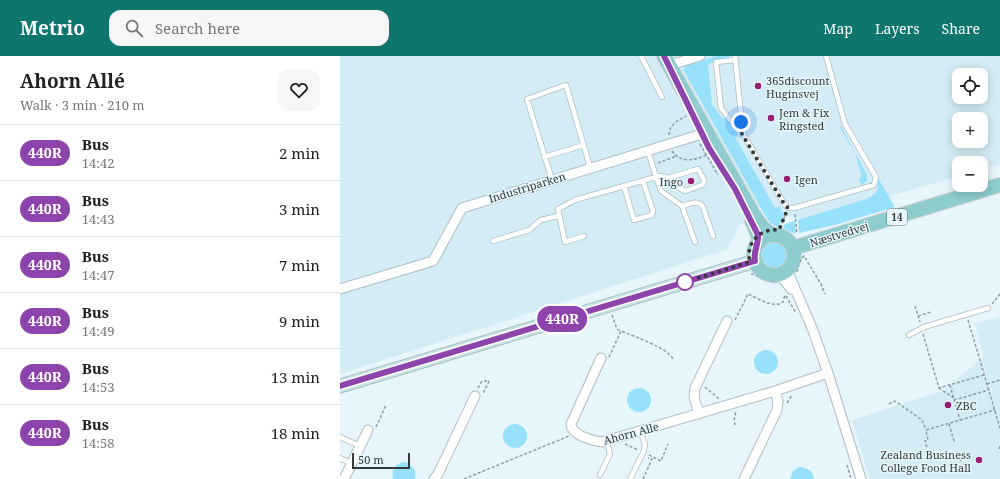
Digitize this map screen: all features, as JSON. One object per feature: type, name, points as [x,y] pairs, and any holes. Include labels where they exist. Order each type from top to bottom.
[{"type":"main road","points":[[340,386],[609,305],[752,266],[760,268],[773,275],[786,276],[794,258],[796,243],[790,243],[783,237],[767,235],[715,158],[667,61]]},
{"type":"main road","points":[[702,130],[727,168],[753,214],[767,235]]},
{"type":"main road","name":"Næstvedvej","points":[[796,243],[1000,185]]},
{"type":"main road","points":[[752,266],[755,249],[767,235]]},
{"type":"street","points":[[667,61],[700,56]]},
{"type":"street","name":"Industriparken","points":[[340,290],[433,261],[462,208],[648,151],[702,130]]},
{"type":"street","points":[[786,276],[809,319],[828,373],[861,479]]},
{"type":"street","points":[[699,414],[694,397],[695,388],[727,321]]},
{"type":"street","points":[[575,432],[571,428],[570,424],[604,360]]},
{"type":"street","name":"Ahorn Alle","points":[[575,432],[595,441],[607,441],[775,391],[828,373]]},
{"type":"street","points":[[744,479],[777,410],[778,401],[775,391]]},
{"type":"street","points":[[434,479],[438,474],[475,396]]},
{"type":"street","points":[[344,479],[368,430]]},
{"type":"lane","points":[[641,56],[662,97]]},
{"type":"lane","points":[[741,122],[731,121],[721,108],[716,62],[735,58],[741,122],[742,134],[788,208],[794,208],[874,185],[876,177],[845,124],[826,56]]},
{"type":"lane","points":[[552,180],[527,99],[566,85],[590,168]]},
{"type":"lane","points":[[544,157],[584,145]]},
{"type":"lane","points":[[648,151],[661,191],[682,206],[695,242]]},
{"type":"lane","points":[[584,236],[566,242],[558,216],[558,210],[575,200],[660,176],[668,178],[698,169],[704,183],[702,186],[685,190],[673,185],[668,178]]},
{"type":"lane","points":[[624,186],[634,220],[652,215],[653,211],[643,181]]},
{"type":"lane","points":[[682,206],[696,202],[701,204],[713,236]]},
{"type":"lane","points":[[493,241],[529,230],[541,220],[558,216]]},
{"type":"lane","points":[[909,335],[922,329],[988,308]]},
{"type":"lane","points":[[630,479],[644,451],[644,444],[640,431]]},
{"type":"lane","points":[[340,437],[360,446]]},
{"type":"lane","points":[[600,475],[610,454],[607,441]]},
{"type":"lane","points":[[340,458],[352,464]]},
{"type":"path","points":[[652,164],[677,156]]},
{"type":"path","points":[[788,208],[767,235],[753,242],[749,250],[752,266],[756,275],[760,278],[786,276],[804,256],[821,284],[825,294]]},
{"type":"path","points":[[752,266],[758,274],[775,280],[786,276],[795,268],[799,260],[796,243],[794,208]]},
{"type":"path","points":[[767,235],[793,238],[796,243]]},
{"type":"path","points":[[988,308],[1000,294]]},
{"type":"path","points":[[764,301],[780,304],[783,302],[785,295]]},
{"type":"path","points":[[609,305],[616,329],[671,354],[673,359]]},
{"type":"path","points":[[915,306],[939,388],[954,399]]},
{"type":"path","points":[[918,316],[931,312]]},
{"type":"path","points":[[967,315],[1000,428]]},
{"type":"path","points":[[604,360],[621,331]]},
{"type":"path","points":[[939,388],[984,375]]},
{"type":"path","points":[[987,384],[1000,380]]},
{"type":"path","points":[[475,396],[482,381],[489,381]]},
{"type":"path","points":[[950,385],[960,420]]},
{"type":"path","points":[[704,386],[720,400],[714,402]]},
{"type":"path","points":[[954,399],[989,390]]},
{"type":"path","points":[[786,406],[794,392]]},
{"type":"path","points":[[889,404],[895,401],[922,420],[928,440],[925,441],[927,447]]},
{"type":"path","points":[[926,430],[995,410]]},
{"type":"path","points":[[949,424],[954,441],[952,442]]},
{"type":"path","points":[[464,479],[572,435],[575,432]]},
{"type":"path","points":[[957,456],[961,461]]},
{"type":"shaded area","points":[[340,56],[1000,56],[1000,164],[988,167],[988,156],[952,156],[952,178],[804,221],[771,211],[739,226],[728,249],[340,374]]},
{"type":"shaded area","points":[[717,56],[729,57],[708,64],[712,105],[723,119],[724,118],[730,122],[738,135],[735,137],[775,208],[779,206],[784,215],[778,227],[771,224],[766,217],[683,69],[689,63]]},
{"type":"shaded area","points":[[841,126],[867,175],[867,181],[861,185],[859,178],[862,177],[855,153],[840,128]]},
{"type":"shaded area","points":[[878,178],[895,207],[835,225],[799,233],[798,220],[866,199],[876,193],[878,189]]},
{"type":"shaded area","points":[[794,221],[796,234],[784,229],[783,227],[785,224]]},
{"type":"shaded area","points":[[774,241],[784,245],[788,255],[784,265],[774,269],[764,265],[760,255],[764,245]]},
{"type":"shaded area","name":"ZBC","points":[[1000,316],[1000,479],[870,479],[852,420],[942,391],[984,357],[975,324]]},
{"type":"shaded area","points":[[766,350],[774,354],[778,362],[774,370],[766,374],[758,370],[754,362],[758,354]]},
{"type":"shaded area","points":[[639,388],[647,392],[651,400],[647,408],[639,412],[631,408],[627,400],[631,392]]},
{"type":"shaded area","points":[[515,424],[523,428],[527,436],[523,444],[515,448],[507,444],[503,436],[507,428]]},
{"type":"shaded area","points":[[405,462],[414,469],[415,479],[393,479],[393,470],[396,465]]},
{"type":"shaded area","points":[[799,467],[809,470],[814,479],[790,479],[793,471]]},
{"type":"bus line","name":"440R","points":[[340,386],[755,261],[756,247],[759,242],[758,235],[748,212],[709,148],[670,65],[664,56]]},
{"type":"place","name":"365discount Huginsvej","points":[[758,86]]},
{"type":"place","name":"Jem & Fix Ringsted","points":[[771,118]]},
{"type":"place","name":"Igen","points":[[787,179]]},
{"type":"place","name":"Ingo","points":[[691,181]]},
{"type":"place","name":"ZBC","points":[[948,405]]},
{"type":"place","name":"Zealand Business College Food Hall","points":[[979,460]]},
{"type":"route","points":[[685,282],[750,262],[749,250],[755,238],[766,231],[779,230],[788,208],[742,134],[741,122]]}]
